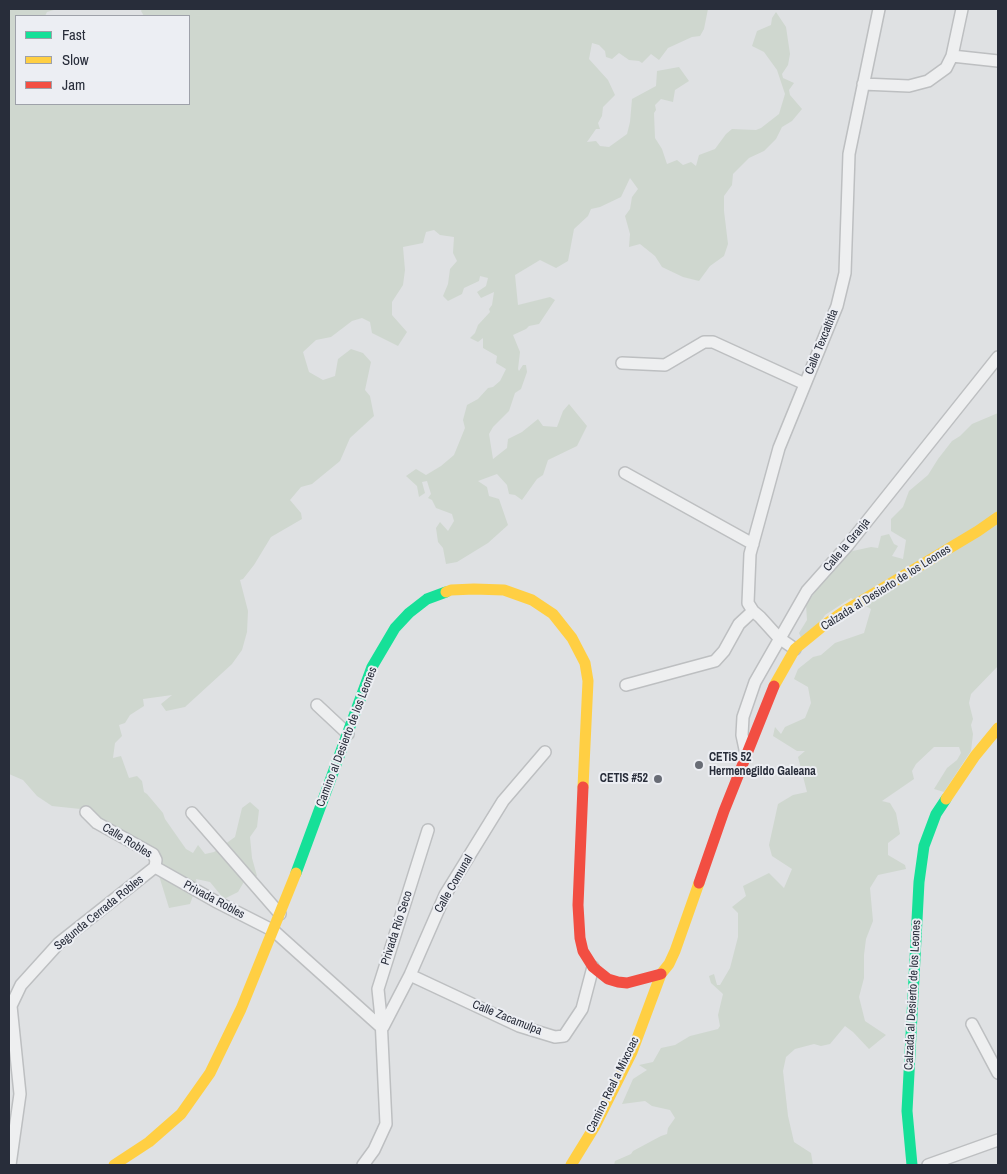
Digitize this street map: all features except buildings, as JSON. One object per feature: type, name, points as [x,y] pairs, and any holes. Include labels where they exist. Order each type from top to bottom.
[{"type":"main road","name":"Calzada al Desierto de los Leones","points":[[661,974],[669,964],[675,951],[724,811],[776,680],[795,649],[844,612],[998,517]]},
{"type":"main road","name":"Camino al Desierto de los Leones","points":[[114,1165],[149,1142],[181,1114],[210,1073],[241,1009],[274,931],[372,667],[395,628],[409,613],[427,599],[451,590],[474,588],[504,590],[532,600],[553,614],[572,638],[585,663],[588,681],[578,905],[580,938],[583,950],[593,967]]},
{"type":"main road","name":"Calzada al Desierto de los Leones","points":[[912,1165],[907,1111],[919,882],[924,846],[936,814],[951,789],[998,728]]},
{"type":"main road","points":[[593,967],[608,979],[627,983],[661,974]]},
{"type":"main road","name":"Camino Real a Mixcoac","points":[[571,1165],[595,1126],[632,1052],[661,974]]},
{"type":"street","name":"Calle Texcaltitla","points":[[753,611],[748,602],[750,554],[779,448],[837,306],[845,273],[848,154],[879,9]]},
{"type":"street","points":[[863,84],[909,86],[928,81],[946,68],[952,56],[962,9]]},
{"type":"street","points":[[952,56],[998,61]]},
{"type":"street","points":[[622,363],[666,365],[704,342],[713,342],[805,384]]},
{"type":"street","name":"Calle la Granja","points":[[746,754],[742,734],[743,718],[755,682],[808,590],[848,545],[998,357]]},
{"type":"street","points":[[625,473],[753,544]]},
{"type":"street","points":[[626,685],[714,661],[724,651],[739,624],[753,611],[779,638],[795,649]]},
{"type":"street","points":[[317,706],[348,734]]},
{"type":"street","name":"Calle Comunal","points":[[382,1028],[410,975],[445,896],[503,801],[545,752]]},
{"type":"street","name":"Calle Robles","points":[[86,812],[97,823],[153,854],[156,864]]},
{"type":"street","points":[[192,813],[280,914]]},
{"type":"street","name":"Privada Río Seco","points":[[382,1028],[378,989],[428,830]]},
{"type":"street","name":"Privada Robles","points":[[156,864],[215,901],[274,931]]},
{"type":"street","name":"Segunda Cerrada Robles","points":[[10,1165],[20,1094],[12,1006],[21,985],[59,943],[156,864]]},
{"type":"street","points":[[274,931],[382,1028],[386,1124],[374,1150],[362,1165]]},
{"type":"street","name":"Calle Zacamulpa","points":[[410,975],[519,1026],[555,1037],[564,1036],[582,1009],[593,967]]},
{"type":"street","points":[[972,1024],[998,1073]]},
{"type":"street","points":[[928,1165],[998,1140]]},
{"type":"shaded area","points":[[12,9],[57,9],[47,12],[46,15],[15,15],[15,105],[190,105],[190,15],[143,15],[142,9],[708,9],[704,29],[700,36],[692,37],[668,48],[659,60],[651,54],[642,63],[629,60],[619,53],[612,59],[606,57],[605,51],[599,45],[592,43],[589,59],[608,80],[615,95],[603,107],[602,116],[598,123],[600,129],[596,129],[587,142],[596,141],[600,146],[609,147],[627,134],[632,99],[656,86],[657,71],[679,67],[689,81],[675,90],[673,102],[661,99],[655,105],[655,138],[662,149],[667,164],[677,160],[683,165],[691,162],[696,166],[699,155],[715,149],[732,129],[756,130],[779,114],[785,94],[777,70],[764,52],[752,46],[757,31],[771,25],[772,18],[776,12],[786,27],[790,54],[788,65],[782,74],[783,78],[794,83],[789,90],[790,95],[802,109],[792,121],[782,127],[776,139],[764,151],[749,158],[733,174],[732,185],[724,196],[728,244],[724,256],[710,266],[699,281],[683,277],[662,267],[655,256],[640,244],[629,247],[630,234],[625,216],[630,209],[632,197],[638,189],[630,178],[621,197],[591,209],[588,216],[574,229],[568,261],[556,268],[540,260],[515,275],[518,305],[550,297],[555,300],[539,324],[529,326],[513,335],[520,352],[518,369],[519,371],[523,365],[526,365],[527,372],[521,389],[515,393],[509,411],[493,427],[489,434],[493,459],[507,448],[508,439],[522,432],[538,419],[543,426],[557,427],[563,411],[569,404],[587,426],[577,446],[548,460],[543,475],[537,479],[522,500],[515,495],[509,494],[507,485],[497,474],[478,481],[487,487],[489,496],[499,499],[508,525],[488,543],[457,562],[446,564],[443,548],[438,542],[436,528],[440,522],[448,531],[454,521],[452,514],[436,508],[432,500],[428,498],[431,494],[427,481],[422,482],[425,493],[419,497],[417,486],[406,476],[416,469],[426,475],[454,455],[465,428],[463,420],[467,405],[478,399],[488,388],[493,387],[500,381],[506,369],[496,363],[497,356],[483,348],[483,338],[478,342],[470,338],[475,333],[478,325],[490,312],[489,309],[492,305],[494,292],[481,298],[477,292],[486,286],[488,278],[480,276],[479,281],[464,288],[462,294],[448,301],[443,296],[448,284],[450,269],[457,261],[453,253],[454,237],[440,235],[434,230],[426,232],[423,243],[403,247],[405,270],[403,285],[392,302],[392,315],[407,332],[398,346],[372,333],[370,322],[362,318],[352,321],[331,337],[316,340],[303,352],[309,372],[323,380],[335,376],[338,359],[351,349],[363,353],[371,362],[365,390],[370,396],[374,416],[350,438],[340,461],[312,484],[301,487],[290,500],[301,513],[302,519],[271,537],[254,565],[243,579],[240,580],[248,611],[247,632],[242,650],[232,664],[185,707],[166,711],[161,704],[172,695],[143,699],[144,706],[130,715],[125,723],[119,725],[122,736],[115,743],[113,758],[121,756],[129,778],[137,776],[142,781],[144,792],[163,813],[165,819],[186,849],[193,853],[198,845],[205,854],[214,852],[235,837],[242,808],[250,802],[259,810],[257,827],[250,837],[252,858],[257,876],[245,880],[238,892],[224,899],[210,882],[196,879],[197,885],[190,904],[169,908],[152,853],[117,836],[111,838],[109,832],[90,810],[52,806],[37,796],[23,780],[9,774],[9,11]]},
{"type":"shaded area","points":[[998,413],[998,666],[971,694],[969,703],[973,719],[971,725],[973,734],[971,751],[944,792],[934,789],[947,768],[957,760],[961,753],[959,747],[934,747],[916,764],[912,771],[914,779],[882,801],[890,803],[896,813],[900,834],[888,843],[888,855],[905,865],[906,869],[878,875],[870,888],[873,921],[866,939],[864,978],[859,997],[865,1021],[886,1035],[869,1049],[845,1026],[830,1044],[821,1046],[814,1044],[795,1049],[786,1057],[783,1071],[788,1116],[794,1142],[811,1153],[813,1165],[614,1165],[615,1161],[667,1134],[668,1128],[675,1118],[670,1110],[652,1106],[645,1101],[622,1104],[633,1079],[647,1070],[639,1065],[653,1062],[661,1048],[675,1045],[690,1036],[718,1029],[720,1026],[718,1015],[723,994],[711,983],[709,976],[714,974],[717,985],[720,985],[730,968],[738,937],[738,913],[732,907],[746,896],[743,886],[769,873],[784,888],[792,869],[772,856],[769,845],[778,804],[793,795],[807,792],[798,757],[805,751],[797,751],[773,736],[775,727],[781,734],[785,727],[805,718],[811,703],[808,687],[794,679],[798,669],[813,657],[821,655],[835,643],[864,633],[871,609],[851,598],[825,615],[805,647],[799,633],[807,620],[806,605],[815,592],[823,564],[839,554],[871,547],[878,548],[881,536],[889,534],[894,544],[898,546],[892,556],[903,559],[906,540],[891,531],[891,519],[903,507],[909,491],[928,475],[952,441],[972,424]]},
{"type":"traffic: fast","points":[[296,873],[372,667],[395,628],[409,613],[427,599],[446,592]]},
{"type":"traffic: fast","points":[[912,1165],[907,1111],[919,882],[924,846],[936,814],[946,799]]},
{"type":"traffic: slow","points":[[774,686],[795,649],[823,626],[998,517]]},
{"type":"traffic: slow","points":[[446,592],[474,589],[504,590],[532,600],[553,614],[572,638],[585,663],[588,681],[583,787]]},
{"type":"traffic: slow","points":[[946,799],[975,756],[998,728]]},
{"type":"traffic: slow","points":[[114,1165],[149,1142],[181,1114],[210,1073],[241,1009],[296,873]]},
{"type":"traffic: slow","points":[[571,1165],[595,1126],[632,1052],[661,974],[669,964],[675,951],[699,883]]},
{"type":"traffic: jam","points":[[699,883],[724,811],[774,686]]},
{"type":"traffic: jam","points":[[583,787],[578,905],[580,938],[583,951],[593,967],[608,979],[618,982],[627,983],[661,974]]},
{"type":"place","name":"CETiS 52 Hermenegildo Galeana","points":[[699,765]]},
{"type":"place","name":"CETIS #52","points":[[658,779]]}]
